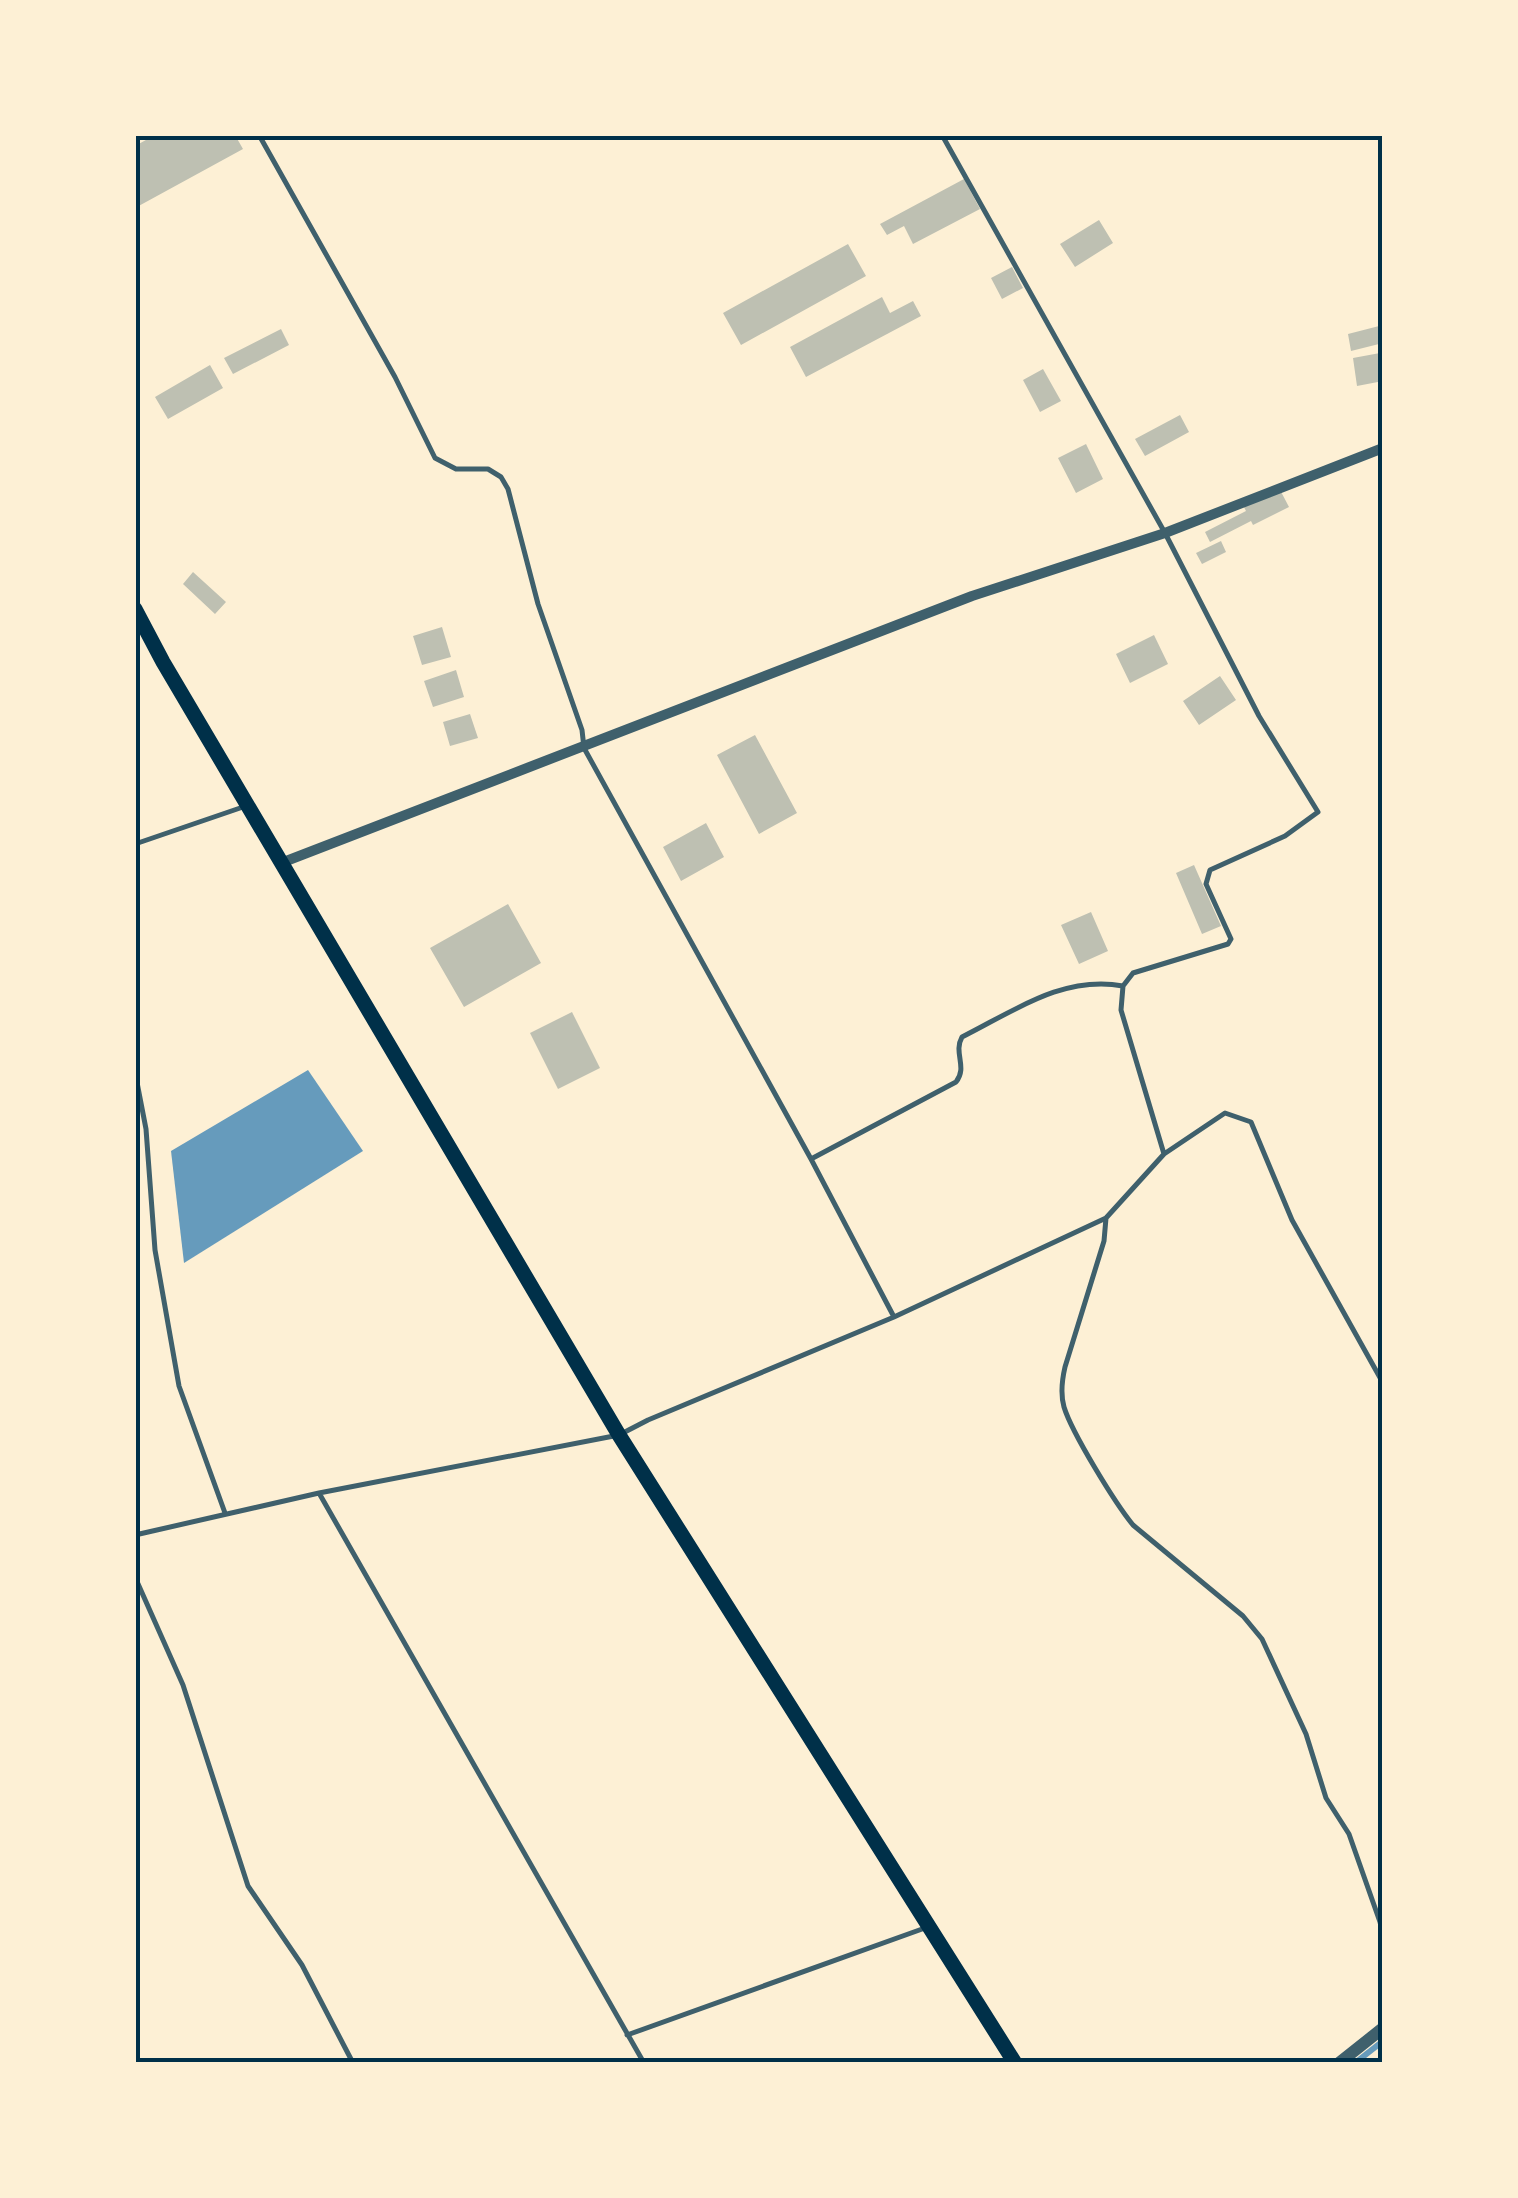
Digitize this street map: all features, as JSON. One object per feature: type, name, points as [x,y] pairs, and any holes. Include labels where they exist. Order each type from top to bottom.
[{"type":"main road","points":[[135,608],[163,662],[619,1435],[1015,2063]]},
{"type":"street","points":[[281,863],[972,596],[1165,533],[1383,448]]},
{"type":"street","points":[[1339,2063],[1383,2028]]},
{"type":"lane","points":[[258,135],[395,377],[435,458],[456,469],[488,468],[505,482],[538,604],[582,730],[584,748],[894,1317]]},
{"type":"lane","points":[[942,135],[1165,533],[1259,716],[1318,812],[1285,836],[1210,870],[1206,884],[1228,930],[1228,944],[1133,973],[1123,986],[1120,1010],[1164,1154]]},
{"type":"lane","points":[[135,844],[248,806]]},
{"type":"lane","points":[[811,1159],[956,1082],[962,1074],[958,1048],[962,1037],[1057,988],[1100,982],[1123,986]]},
{"type":"lane","points":[[135,1072],[146,1129],[155,1250],[179,1386],[225,1513]]},
{"type":"lane","points":[[135,1534],[619,1435],[894,1317],[1106,1218],[1164,1154],[1225,1114],[1250,1122],[1292,1220],[1383,1383]]},
{"type":"lane","points":[[1106,1218],[1104,1240],[1065,1367],[1065,1411],[1119,1508],[1133,1525],[1242,1616],[1262,1640],[1306,1734],[1326,1798],[1348,1834],[1380,1922],[1383,2028]]},
{"type":"lane","points":[[318,1494],[644,2063]]},
{"type":"lane","points":[[135,1577],[183,1685],[248,1886],[302,1964],[353,2063]]},
{"type":"lane","points":[[626,2035],[929,1927]]},
{"type":"water","points":[[308,1070],[363,1151],[184,1263],[171,1151]]},
{"type":"building","points":[[155,135],[235,135],[243,149],[135,208],[135,146]]},
{"type":"building","points":[[964,179],[980,209],[913,244],[904,226],[887,235],[880,224]]},
{"type":"building","points":[[1099,220],[1113,243],[1075,267],[1060,244]]},
{"type":"building","points":[[848,244],[866,276],[741,345],[723,313]]},
{"type":"building","points":[[1012,267],[1023,288],[1002,299],[991,278]]},
{"type":"building","points":[[882,297],[890,313],[913,301],[921,316],[806,377],[790,347]]},
{"type":"building","points":[[1383,325],[1383,343],[1351,351],[1348,334]]},
{"type":"building","points":[[281,329],[289,345],[233,374],[224,358]]},
{"type":"building","points":[[1380,353],[1383,381],[1357,386],[1353,358]]},
{"type":"building","points":[[210,365],[223,388],[168,419],[155,397]]},
{"type":"building","points":[[1043,369],[1061,401],[1040,412],[1023,380]]},
{"type":"building","points":[[1180,415],[1189,432],[1145,456],[1135,439]]},
{"type":"building","points":[[1086,444],[1103,479],[1076,493],[1058,458]]},
{"type":"building","points":[[1278,486],[1289,507],[1210,542],[1205,532],[1246,511],[1243,505]]},
{"type":"building","points":[[1221,541],[1226,552],[1202,564],[1196,553]]},
{"type":"building","points":[[193,572],[226,602],[215,614],[183,584]]},
{"type":"building","points":[[442,627],[451,657],[422,665],[413,636]]},
{"type":"building","points":[[1154,635],[1168,664],[1130,683],[1116,654]]},
{"type":"building","points":[[456,670],[464,697],[433,707],[424,681]]},
{"type":"building","points":[[1220,676],[1236,700],[1199,725],[1183,701]]},
{"type":"building","points":[[470,714],[478,738],[450,746],[443,722]]},
{"type":"building","points":[[755,735],[797,813],[759,834],[717,755]]},
{"type":"building","points":[[706,823],[724,857],[681,881],[663,847]]},
{"type":"building","points":[[1194,865],[1221,926],[1202,934],[1176,873]]},
{"type":"building","points":[[508,904],[541,963],[464,1007],[430,948]]},
{"type":"building","points":[[1091,912],[1108,951],[1079,964],[1061,925]]},
{"type":"building","points":[[572,1012],[600,1068],[558,1089],[530,1033]]},
{"type":"waterway","points":[[1355,2063],[1383,2041]]}]
